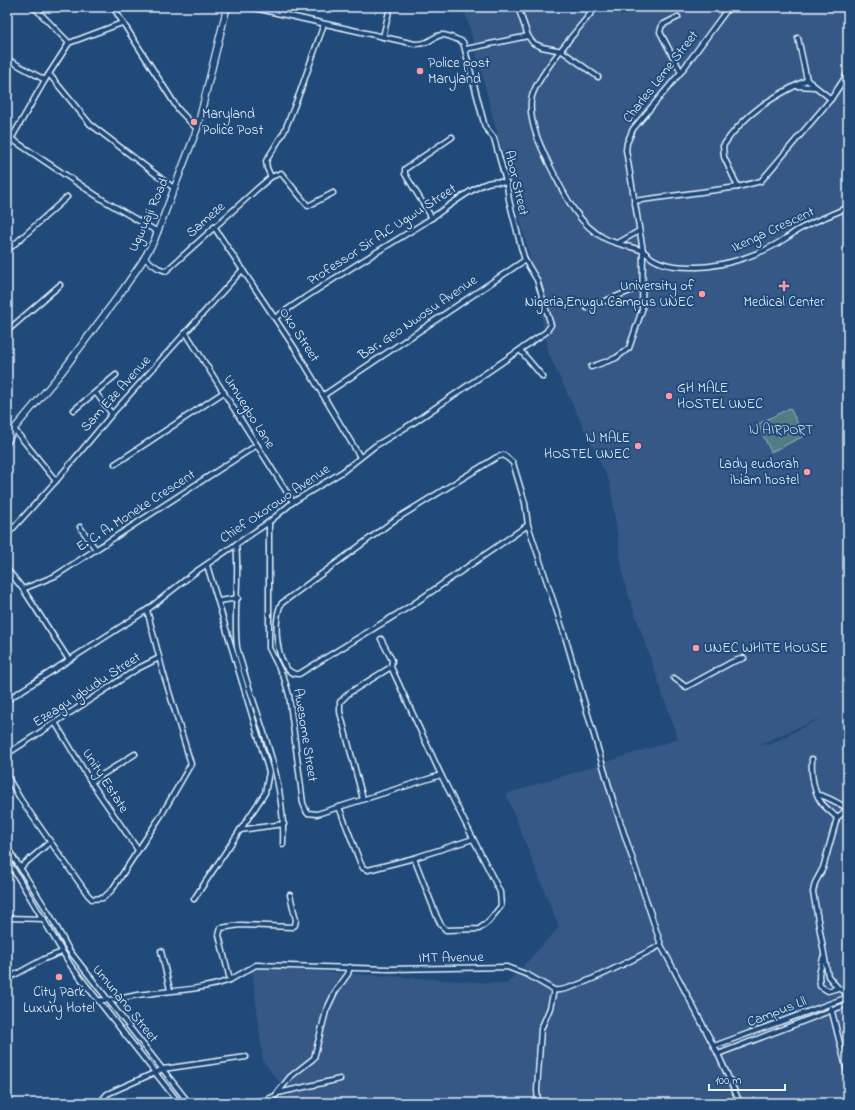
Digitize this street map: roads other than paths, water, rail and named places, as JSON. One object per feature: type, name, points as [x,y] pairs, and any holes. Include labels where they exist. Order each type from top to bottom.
[{"type":"main road","name":"Ugwuaji Road","points":[[7,440],[14,429],[62,373],[144,258],[158,232],[197,129],[227,7]]},
{"type":"street","points":[[34,7],[70,43]]},
{"type":"street","points":[[250,7],[383,36],[406,43],[424,44],[441,35],[446,35],[463,42],[466,48],[528,36]]},
{"type":"street","points":[[383,36],[390,7]]},
{"type":"street","points":[[518,7],[528,36],[539,46],[562,51],[598,77]]},
{"type":"street","name":"Ikenga Crescent","points":[[596,7],[534,90],[531,101],[533,126],[542,149],[577,214],[597,234],[607,240],[643,251],[652,259],[665,264],[696,267],[720,265],[748,256],[786,239],[799,229],[848,207]]},
{"type":"street","name":"Charles Leme Street","points":[[591,367],[616,358],[629,348],[642,310],[643,251],[626,150],[627,143],[633,129],[681,72],[729,7]]},
{"type":"street","points":[[116,8],[122,23],[178,109],[197,129]]},
{"type":"street","points":[[678,17],[662,25],[660,32],[681,72]]},
{"type":"street","points":[[7,146],[12,140],[45,80],[70,43],[122,23]]},
{"type":"street","points":[[271,178],[266,161],[284,132],[324,24]]},
{"type":"street","points":[[798,38],[807,80],[831,99]]},
{"type":"street","name":"Abor Street","points":[[466,48],[485,128],[494,138],[525,260],[537,280],[551,323]]},
{"type":"street","points":[[7,59],[45,80]]},
{"type":"street","points":[[634,201],[738,187],[761,181],[831,99],[848,73]]},
{"type":"street","points":[[49,74],[90,124],[175,189]]},
{"type":"street","points":[[738,187],[724,157],[723,146],[738,126],[756,109],[783,91],[807,80]]},
{"type":"street","points":[[795,86],[816,87]]},
{"type":"street","points":[[7,136],[103,200],[158,232]]},
{"type":"street","points":[[432,218],[405,174],[405,169],[452,137]]},
{"type":"street","name":"Sameze","points":[[144,258],[158,268],[166,270],[271,178],[281,173],[308,206],[333,193]]},
{"type":"street","name":"Professor Sir A.C Ugwu Street","points":[[275,318],[308,295],[432,218],[483,184],[496,181],[506,184]]},
{"type":"street","points":[[7,251],[67,197]]},
{"type":"street","name":"Oko Street","points":[[214,227],[243,269],[324,395],[360,457]]},
{"type":"street","points":[[618,243],[639,231]]},
{"type":"street","name":"Bar. Geo Nwosu Avenue","points":[[324,395],[525,260]]},
{"type":"street","name":"Sam Eze Avenue","points":[[7,535],[56,481],[112,414],[243,269]]},
{"type":"street","points":[[7,331],[60,285]]},
{"type":"street","points":[[587,308],[643,286]]},
{"type":"street","name":"Chief Okorowo Avenue","points":[[7,700],[147,610],[236,544],[269,522],[293,502],[342,472],[360,457],[546,332],[551,323]]},
{"type":"street","name":"Umuegbo Lane","points":[[186,333],[293,502]]},
{"type":"street","points":[[520,350],[543,377]]},
{"type":"street","points":[[74,410],[116,375]]},
{"type":"street","points":[[115,464],[224,392]]},
{"type":"street","points":[[96,393],[112,414]]},
{"type":"street","points":[[14,429],[56,481]]},
{"type":"street","name":"E. C. A. Moneke Crescent","points":[[22,589],[55,576],[95,548],[148,517],[258,445]]},
{"type":"street","points":[[528,525],[412,605],[298,674],[294,674],[289,671],[279,655],[277,612],[282,603],[396,519],[497,457],[504,456],[513,463],[525,503],[528,525],[564,633],[613,800],[661,945],[714,1046],[740,1103]]},
{"type":"street","name":"Awesome Street","points":[[269,522],[269,648],[290,695],[304,809],[311,814],[339,807],[441,775]]},
{"type":"street","points":[[80,527],[95,548]]},
{"type":"street","points":[[236,544],[238,598],[235,630],[237,647],[276,772],[284,824],[283,844]]},
{"type":"street","points":[[194,899],[265,793],[269,772],[207,565]]},
{"type":"street","points":[[7,569],[69,660]]},
{"type":"street","points":[[219,601],[238,598]]},
{"type":"street","points":[[7,776],[50,842],[88,895],[92,899],[98,900],[103,898],[112,890],[162,814],[191,764],[159,658],[147,610]]},
{"type":"street","points":[[381,639],[392,660],[391,667],[441,775],[501,897],[501,906],[488,922],[479,928],[446,930],[441,926],[414,858]]},
{"type":"street","name":"Ezeagu Igbudu Street","points":[[7,754],[56,724],[137,669],[159,658]]},
{"type":"street","points":[[674,678],[686,687],[732,662],[744,658]]},
{"type":"street","points":[[363,799],[340,712],[340,702],[348,693],[391,667]]},
{"type":"street","name":"Unity Estate","points":[[56,724],[91,782],[138,850]]},
{"type":"street","points":[[91,782],[135,754]]},
{"type":"street","points":[[812,759],[812,774],[818,795],[821,802],[837,818]]},
{"type":"street","points":[[818,795],[825,796],[836,804],[848,808],[837,818],[823,868],[814,887],[817,920],[828,976],[838,988],[848,994]]},
{"type":"street","points":[[339,807],[363,868],[374,869],[473,839]]},
{"type":"street","points":[[240,830],[284,824]]},
{"type":"street","points":[[20,867],[50,842]]},
{"type":"street","name":"Umunano Street","points":[[7,847],[50,915],[69,950],[189,1103]]},
{"type":"street","name":"Umunano Street","points":[[7,859],[44,919],[62,952],[76,972],[179,1103]]},
{"type":"street","points":[[230,980],[219,935],[221,928],[240,925],[292,927],[295,925],[296,920],[290,896]]},
{"type":"street","points":[[7,918],[44,919]]},
{"type":"street","points":[[538,1103],[537,1090],[541,1029],[550,1008],[554,990],[560,991],[571,988],[661,945]]},
{"type":"street","points":[[161,951],[170,990]]},
{"type":"street","points":[[7,979],[44,959],[62,952]]},
{"type":"street","points":[[824,956],[819,975],[820,986],[828,991],[838,988]]},
{"type":"street","name":"IMT Avenue","points":[[98,1000],[108,1001],[118,998],[170,990],[210,986],[230,980],[256,965],[415,969],[506,967],[528,975],[554,990]]},
{"type":"street","points":[[243,1103],[271,1098],[278,1093],[290,1077],[309,1063],[315,1056],[319,1033],[326,1011],[335,992],[348,974],[350,967]]},
{"type":"street","name":"Campus Lll","points":[[714,1046],[848,997]]},
{"type":"street","points":[[830,1004],[848,1075]]},
{"type":"street","points":[[718,1054],[848,1004]]},
{"type":"street","points":[[103,1101],[107,1094],[162,1069],[246,1057]]},
{"type":"street","points":[[278,1093],[340,1079]]},
{"type":"place","name":"Police post Maryland","points":[[420,71]]},
{"type":"place","name":"Maryland Police Post","points":[[194,122]]},
{"type":"place","name":"Medical Center","points":[[784,286]]},
{"type":"place","name":"University of Nigeria,Enugu Campus UNEC","points":[[702,294]]},
{"type":"place","name":"GH MALE HOSTEL UNEC","points":[[669,396]]},
{"type":"place","name":"IJ MALE HOSTEL UNEC","points":[[638,446]]},
{"type":"place","name":"Lady eudorah ibiam hostel","points":[[807,472]]},
{"type":"place","name":"UNEC WHITE HOUSE","points":[[696,648]]},
{"type":"place","name":"City Park Luxury Hotel","points":[[59,977]]},
{"type":"park label","name":"IJ AIRPORT","points":[[781,430]]}]
